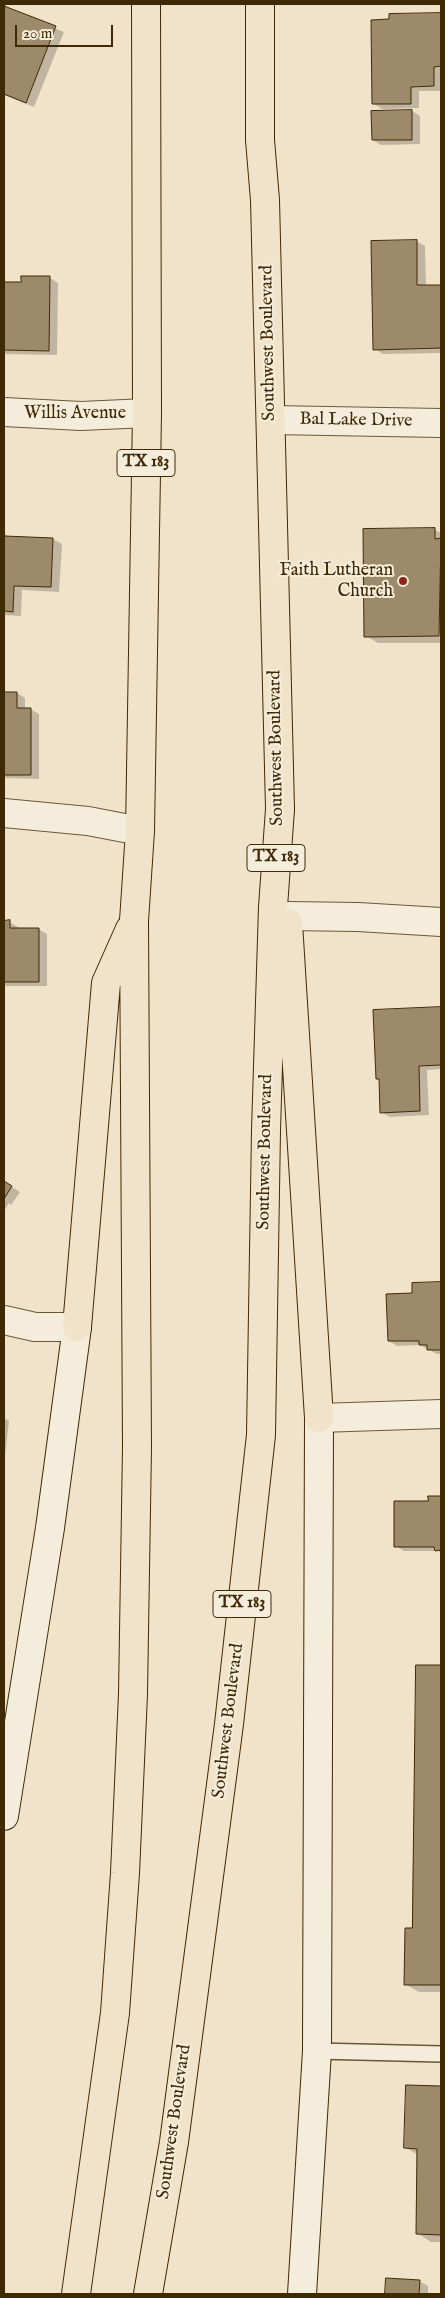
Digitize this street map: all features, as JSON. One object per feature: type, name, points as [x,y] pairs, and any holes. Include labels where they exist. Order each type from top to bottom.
[{"type":"main road","name":"TX 183","points":[[76,2294],[115,2012],[125,1873],[133,1704],[137,1447],[134,921],[140,831],[146,413],[146,4]]},
{"type":"main road","name":"Southwest Boulevard","points":[[148,2294],[174,2142],[229,1724],[261,1435],[266,1130],[273,908],[280,809],[265,200],[260,140],[260,4]]},
{"type":"main road","name":"Willis Avenue","points":[[4,412],[81,416],[146,413]]},
{"type":"main road","name":"Bal Lake Drive","points":[[270,420],[441,423]]},
{"type":"main road","points":[[280,809],[320,1418],[317,2051],[302,2294]]},
{"type":"main road","points":[[4,813],[88,821],[140,831]]},
{"type":"main road","points":[[288,916],[358,917],[441,922]]},
{"type":"main road","points":[[4,1816],[50,1528],[77,1327],[106,983],[134,921]]},
{"type":"main road","points":[[4,1320],[35,1327],[77,1327]]},
{"type":"main road","points":[[320,1418],[441,1414]]},
{"type":"lane","points":[[317,2051],[441,2054]]},
{"type":"building","points":[[4,6],[56,26],[26,103],[4,94]]},
{"type":"building","points":[[441,13],[441,66],[434,67],[434,86],[411,87],[411,104],[372,104],[371,20],[389,19],[389,14]]},
{"type":"building","points":[[412,110],[412,140],[372,140],[371,111]]},
{"type":"building","points":[[417,240],[417,285],[441,285],[441,348],[373,350],[371,241]]},
{"type":"building","points":[[21,276],[50,276],[49,351],[4,350],[4,282],[21,282]]},
{"type":"building","name":"Faith Lutheran Church","points":[[435,528],[435,539],[441,538],[439,636],[364,637],[363,529]]},
{"type":"building","points":[[4,536],[53,538],[51,587],[14,586],[13,612],[4,611]]},
{"type":"building","points":[[4,692],[17,692],[17,708],[31,708],[31,775],[4,775]]},
{"type":"building","points":[[10,920],[10,928],[39,928],[39,982],[4,982],[4,921]]},
{"type":"building","points":[[441,1007],[441,1065],[419,1066],[420,1111],[380,1113],[379,1079],[376,1079],[373,1010]]},
{"type":"building","points":[[4,1181],[12,1186],[4,1199]]},
{"type":"building","points":[[441,1282],[441,1350],[427,1350],[427,1345],[419,1345],[419,1341],[388,1341],[386,1294],[412,1293],[412,1283]]},
{"type":"building","points":[[428,1496],[441,1496],[441,1550],[435,1551],[434,1547],[394,1547],[394,1501],[428,1501]]},
{"type":"building","points":[[416,1665],[441,1665],[441,1985],[404,1985],[405,1928],[412,1928]]},
{"type":"building","points":[[406,2085],[441,2086],[441,2235],[416,2234],[417,2149],[404,2148]]},
{"type":"building","points":[[386,2278],[420,2280],[419,2294],[385,2294]]},
{"type":"place","name":"Faith Lutheran Church","points":[[403,581]]}]
